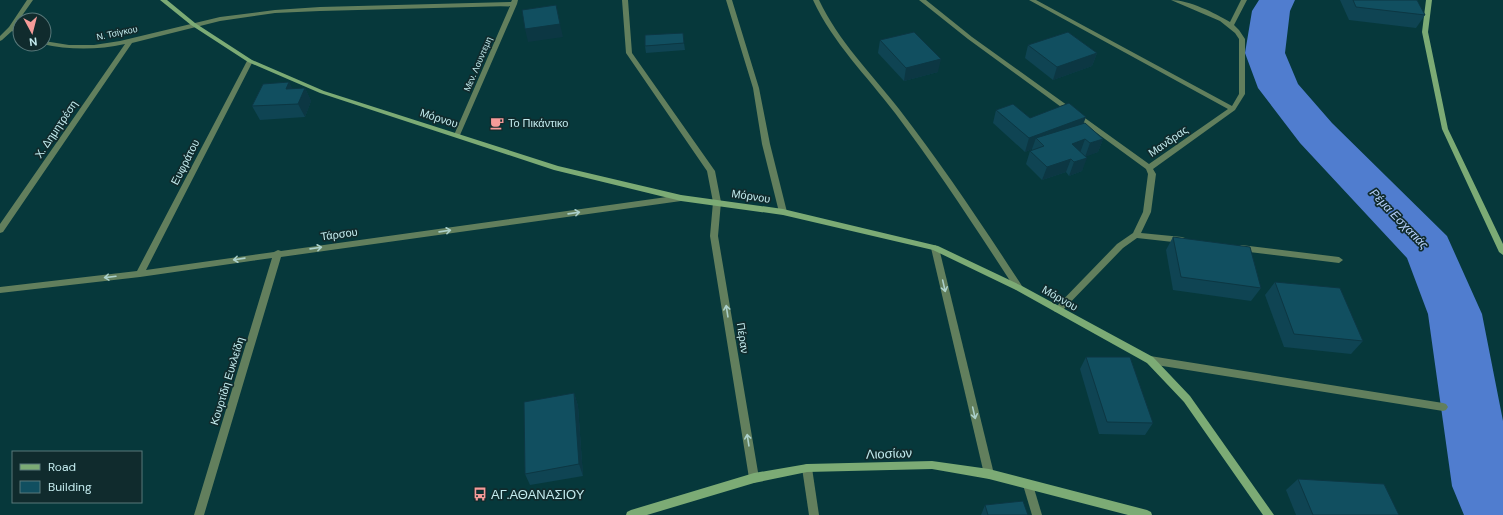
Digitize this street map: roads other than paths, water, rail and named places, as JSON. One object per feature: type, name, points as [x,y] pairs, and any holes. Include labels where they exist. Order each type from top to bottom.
[{"type":"street","points":[[0,39],[11,28],[30,0]]},
{"type":"street","name":"Μόρνου","points":[[163,0],[193,24],[250,60],[322,92],[557,168],[681,198],[783,212],[935,248],[1019,288],[1150,360],[1187,399],[1269,515]]},
{"type":"street","name":"Πέραν","points":[[625,0],[629,53],[710,171],[717,202],[714,236],[754,478]]},
{"type":"street","points":[[729,0],[756,88],[766,144],[783,212]]},
{"type":"street","points":[[816,0],[830,27],[896,110],[959,195],[1019,288]]},
{"type":"street","points":[[922,0],[970,38],[1148,168]]},
{"type":"street","points":[[1032,0],[1233,110]]},
{"type":"street","points":[[1174,0],[1232,24],[1244,0]]},
{"type":"street","points":[[1429,0],[1425,32],[1445,129],[1503,252]]},
{"type":"street","name":"Ν. Τσίγκου","points":[[52,45],[60,47],[93,48],[130,41],[193,24],[244,15],[286,10],[515,2]]},
{"type":"street","name":"Μεν. Λουντεμη","points":[[457,135],[515,2]]},
{"type":"street","name":"Μανδρας","points":[[1058,310],[1120,246],[1136,235],[1147,212],[1152,174],[1148,168],[1233,110],[1242,94],[1242,39],[1232,24]]},
{"type":"street","points":[[0,28],[11,28]]},
{"type":"street","name":"Χ. Δημητρέση","points":[[0,230],[130,41]]},
{"type":"street","name":"Ευφράτου","points":[[140,274],[250,60]]},
{"type":"street","name":"Τάρσου","points":[[0,290],[140,274],[278,253],[681,198]]},
{"type":"street","points":[[1136,235],[1191,241]]},
{"type":"street","points":[[1230,246],[1339,260]]},
{"type":"street","points":[[935,248],[989,474]]},
{"type":"street","name":"Κουρτίδη Ευκλείδη","points":[[199,515],[278,253]]},
{"type":"street","points":[[1150,360],[1443,407]]},
{"type":"street","name":"Λιοσίων","points":[[631,515],[754,478],[807,468],[932,465],[989,474],[1147,515]]},
{"type":"street","points":[[807,468],[814,515]]},
{"type":"street","points":[[1028,485],[1037,515]]},
{"type":"waterway","name":"Ρέμα Εσχατιάς","points":[[1277,0],[1271,11],[1265,53],[1279,88],[1316,133],[1429,249],[1455,314],[1484,486],[1497,515]]},
{"type":"place","name":"Το Πικάντικο","points":[[497,123]]},
{"type":"place","name":"ΑΓ.ΑΘΑΝΑΣΙΟΥ","points":[[480,494]]}]
